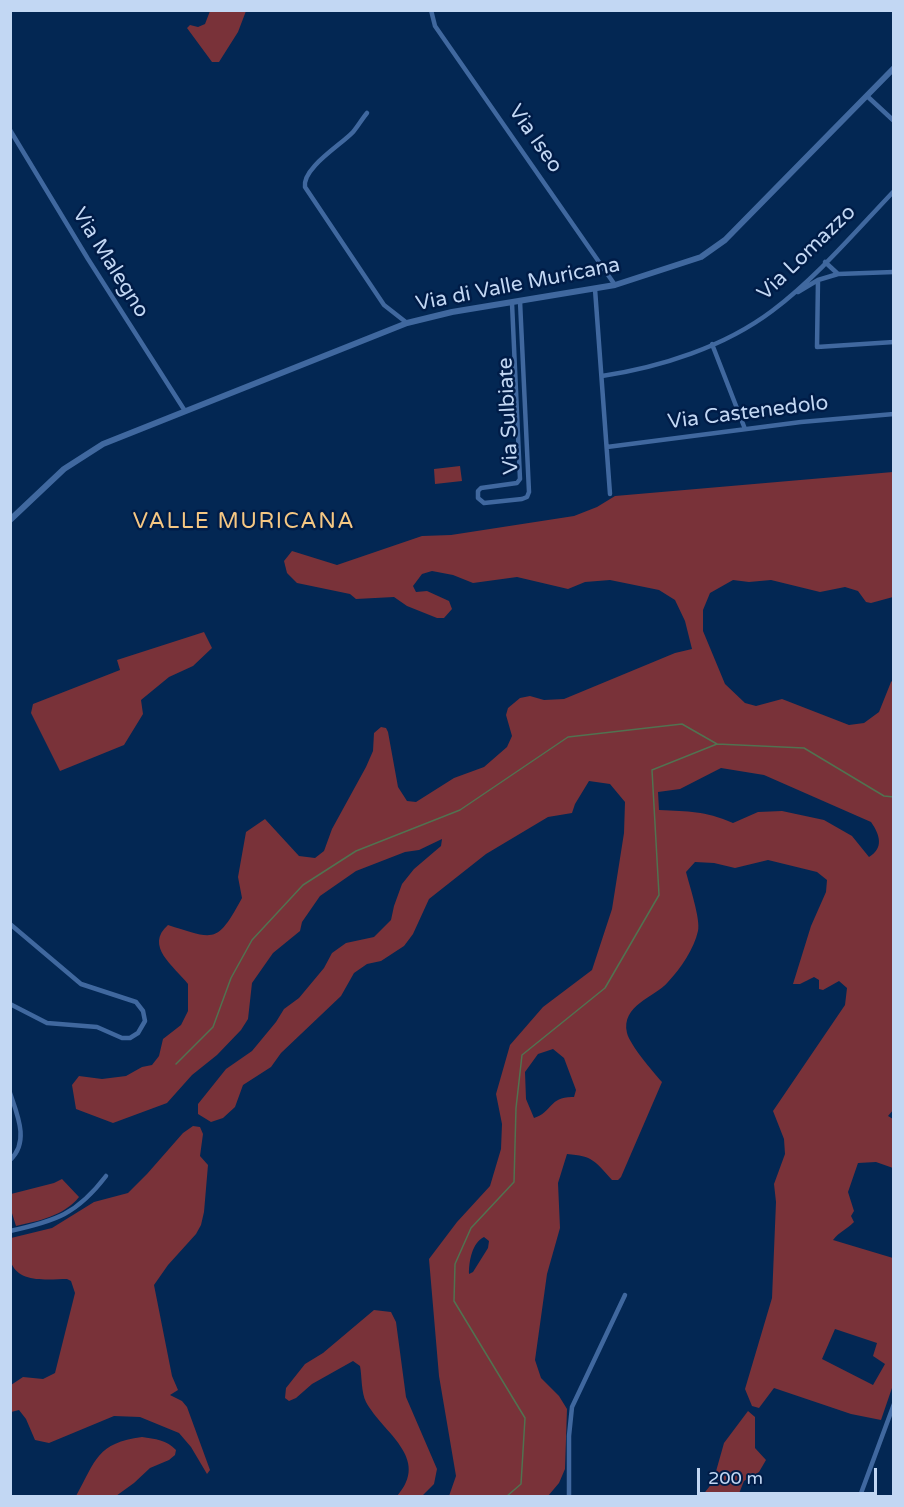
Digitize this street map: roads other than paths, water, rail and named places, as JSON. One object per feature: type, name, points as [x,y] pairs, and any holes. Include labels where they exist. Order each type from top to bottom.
[{"type":"street","name":"Via Iseo","points":[[431,10],[435,26],[615,285]]},
{"type":"street","name":"Via di Valle Muricana","points":[[10,520],[75,461],[103,444],[407,323],[452,312],[615,285],[707,254],[720,245],[894,68]]},
{"type":"street","points":[[867,96],[894,121]]},
{"type":"street","points":[[367,113],[352,132],[312,169],[305,180],[305,187],[384,305],[407,323]]},
{"type":"street","name":"Via Malegno","points":[[10,130],[88,260],[185,411]]},
{"type":"street","name":"Via Lomazzo","points":[[602,376],[649,368],[712,344],[759,320],[790,296],[894,191]]},
{"type":"street","points":[[825,262],[838,274]]},
{"type":"street","points":[[790,296],[818,280],[838,274],[894,272]]},
{"type":"street","points":[[818,280],[817,348],[894,342]]},
{"type":"street","points":[[595,289],[610,494]]},
{"type":"street","name":"Via Sulbiate","points":[[512,303],[520,479],[517,483],[480,488],[478,498],[484,503],[522,500],[529,492],[520,302]]},
{"type":"street","points":[[712,344],[744,429]]},
{"type":"street","name":"Via Castenedolo","points":[[607,447],[801,422],[894,414]]},
{"type":"street","points":[[10,924],[81,984],[136,1002],[143,1011],[145,1021],[142,1029],[135,1035],[122,1038],[95,1026],[47,1023],[10,1004]]},
{"type":"street","points":[[10,1093],[22,1132],[16,1154],[10,1160]]},
{"type":"street","points":[[10,1231],[44,1224],[64,1215],[85,1201],[106,1176]]},
{"type":"street","points":[[569,1497],[569,1436],[572,1407],[626,1295]]},
{"type":"street","points":[[860,1497],[894,1404]]},
{"type":"waterway","points":[[176,1064],[213,1027],[231,978],[252,940],[303,885],[356,851],[460,810],[568,737],[682,724],[717,744]]},
{"type":"waterway","points":[[507,1496],[521,1484],[525,1418],[454,1301],[455,1264],[471,1228],[514,1182],[516,1108],[522,1055],[605,988],[659,895],[652,770],[717,744],[804,748],[884,796],[894,797]]},
{"type":"district","name":"VALLE MURICANA","points":[[244,522]]}]
